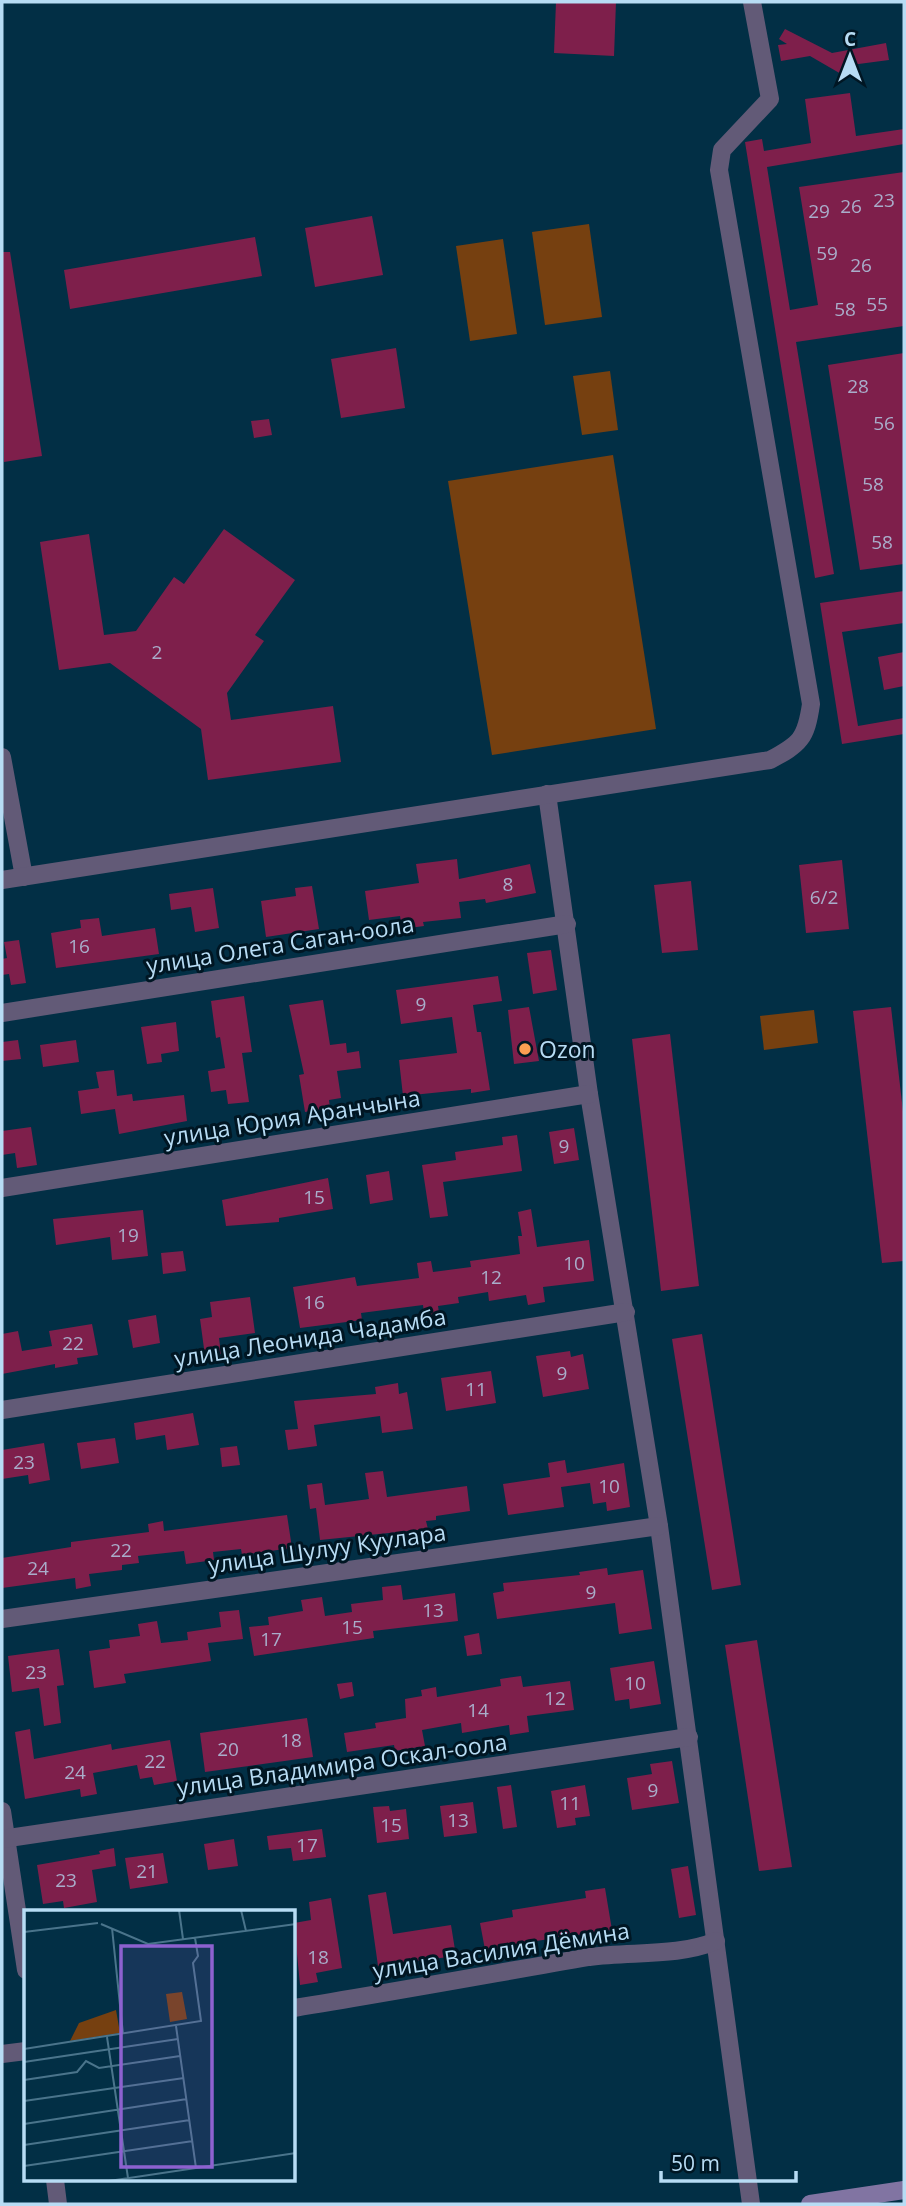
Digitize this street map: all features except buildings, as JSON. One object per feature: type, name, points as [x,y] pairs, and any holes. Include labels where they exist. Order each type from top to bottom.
[{"type":"main road","points":[[810,2204],[904,2190]]},
{"type":"street","points":[[2,880],[770,760],[797,746],[808,728],[811,704],[719,170],[722,150],[770,99],[752,2]]},
{"type":"street","points":[[2,757],[24,877]]},
{"type":"street","points":[[547,794],[589,1094],[659,1526],[751,2204]]},
{"type":"street","name":"улица Олега Саган-оола","points":[[2,1013],[567,924]]},
{"type":"street","name":"улица Юрия Аранчына","points":[[2,1188],[589,1094]]},
{"type":"street","name":"улица Леонида Чадамба","points":[[2,1410],[626,1312]]},
{"type":"street","name":"улица Шулуу Куулара","points":[[2,1619],[659,1526]]},
{"type":"street","name":"улица Владимира Оскал-оола","points":[[4,1839],[689,1737]]},
{"type":"street","points":[[2,1811],[4,1839],[24,1958]]},
{"type":"street","name":"улица Василия Дёмина","points":[[296,2008],[592,1957],[655,1950],[693,1950],[716,1941]]},
{"type":"street","points":[[2,2054],[24,2051]]},
{"type":"street","points":[[55,2182],[58,2204]]},
{"type":"shaded area","points":[[589,224],[602,317],[545,325],[532,232]]},
{"type":"shaded area","points":[[503,239],[517,334],[470,341],[456,246]]},
{"type":"shaded area","points":[[610,371],[618,430],[582,435],[573,376]]},
{"type":"shaded area","points":[[613,455],[656,729],[492,755],[448,481]]},
{"type":"shaded area","points":[[814,1010],[818,1043],[764,1050],[760,1016]]},
{"type":"place","name":"Ozon","points":[[525,1049]]}]
